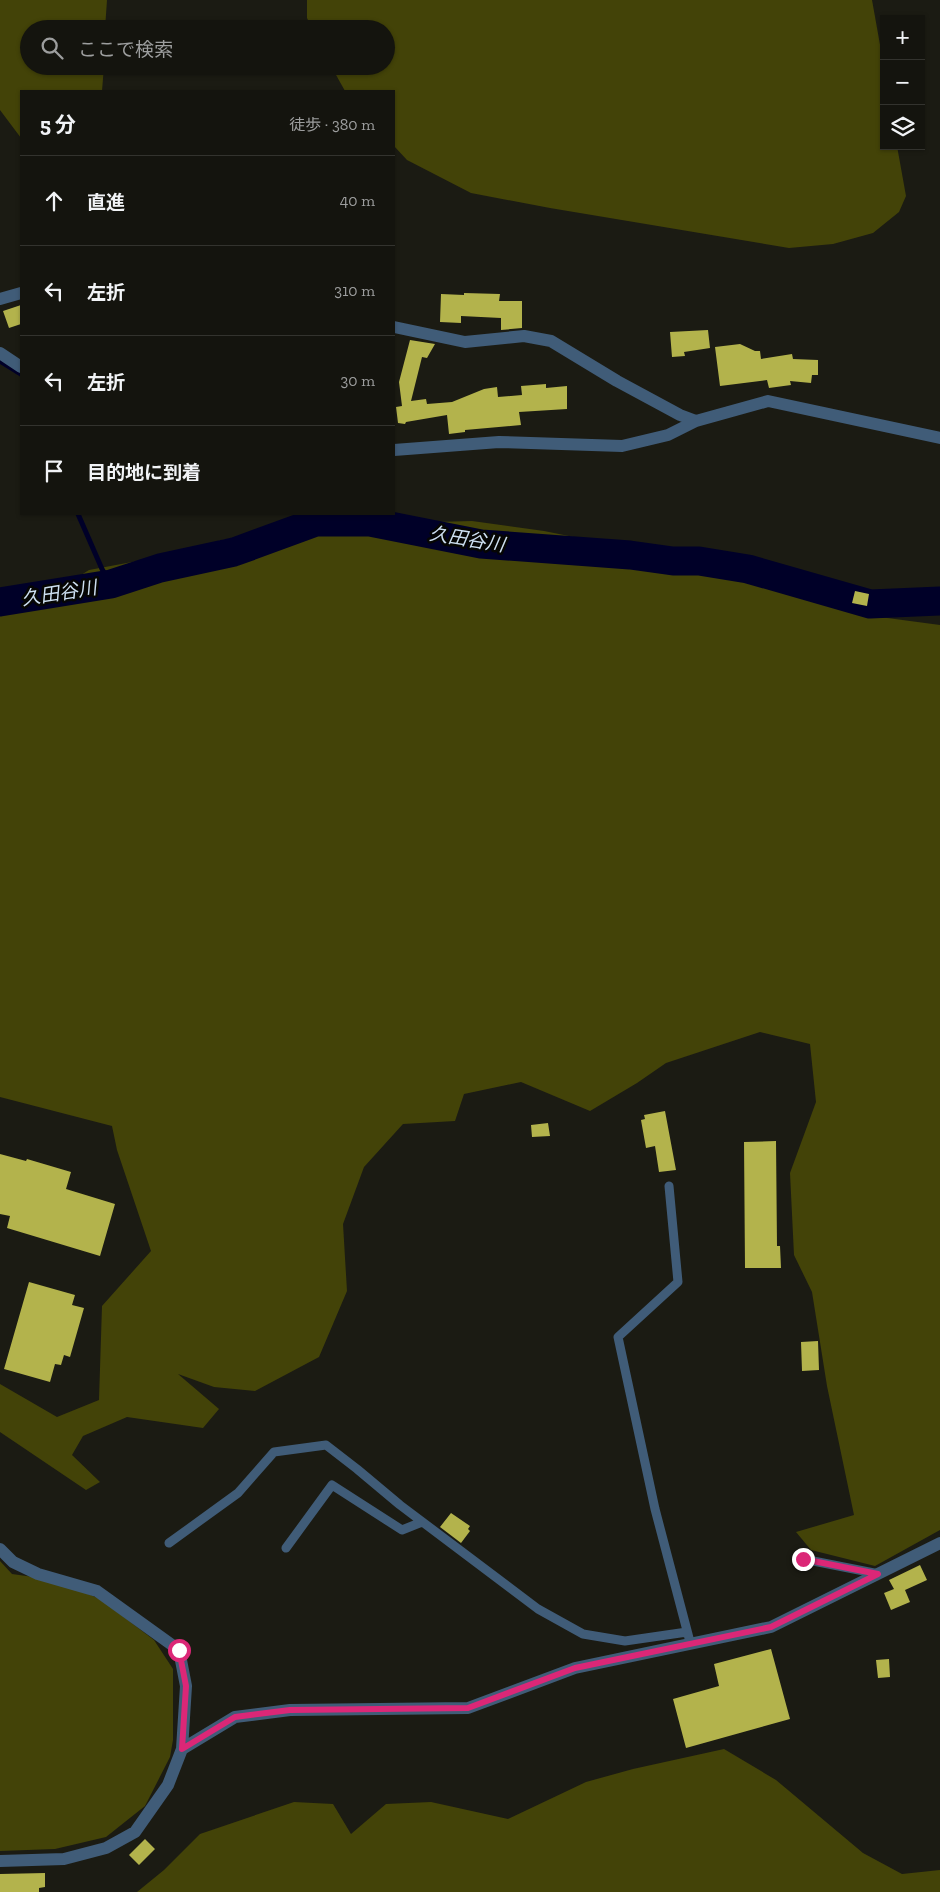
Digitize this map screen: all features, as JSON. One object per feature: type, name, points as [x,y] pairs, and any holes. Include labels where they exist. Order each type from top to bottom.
[{"type":"street","points":[[0,299],[20,293]]},
{"type":"street","points":[[395,328],[465,342],[524,336],[551,341],[680,416],[696,421]]},
{"type":"street","points":[[0,354],[20,366]]},
{"type":"street","points":[[395,450],[499,442],[622,446],[668,435],[696,421],[768,401],[940,438]]},
{"type":"street","points":[[182,1749],[235,1717],[290,1710],[468,1708],[575,1668],[689,1637],[771,1627],[940,1543]]},
{"type":"street","points":[[0,1549],[14,1562],[38,1574],[97,1591],[179,1650],[186,1686],[182,1749],[168,1785],[135,1832],[106,1848],[64,1860],[0,1861]]},
{"type":"lane","points":[[169,1543],[238,1493],[274,1452],[326,1446],[422,1522],[538,1609],[583,1634],[625,1641],[689,1637],[655,1509],[618,1337],[678,1282],[669,1186]]},
{"type":"lane","points":[[286,1548],[332,1485],[402,1530],[422,1522]]},
{"type":"lane","points":[[803,1559],[878,1574]]},
{"type":"shaded area","points":[[0,0],[107,0],[106,20],[20,20],[20,75],[103,75],[102,90],[20,90],[20,137],[0,110]]},
{"type":"shaded area","points":[[307,0],[872,0],[880,45],[880,150],[898,150],[906,196],[899,212],[873,233],[833,244],[789,248],[471,193],[407,160],[395,147],[395,90],[344,90],[336,75],[395,75],[395,20],[308,20]]},
{"type":"shaded area","points":[[472,521],[544,531],[664,555],[880,617],[940,625],[940,1530],[875,1566],[811,1550],[796,1532],[854,1515],[827,1386],[812,1292],[794,1255],[790,1173],[816,1102],[810,1044],[760,1032],[666,1063],[590,1111],[521,1082],[464,1094],[455,1121],[403,1124],[364,1167],[343,1224],[347,1291],[319,1357],[255,1391],[214,1387],[178,1374],[219,1409],[203,1428],[127,1417],[83,1436],[72,1455],[100,1482],[86,1490],[0,1432],[0,1384],[57,1417],[99,1400],[102,1306],[151,1251],[117,1150],[112,1126],[0,1097],[0,610],[31,600],[73,580],[89,570],[186,552],[221,540],[317,529],[396,523]]},
{"type":"shaded area","points":[[0,1561],[12,1574],[55,1580],[100,1599],[154,1640],[173,1669],[173,1740],[170,1757],[145,1806],[106,1837],[55,1849],[0,1851]]},
{"type":"shaded area","points":[[724,1749],[776,1780],[863,1853],[902,1874],[940,1870],[940,1892],[137,1892],[164,1870],[200,1834],[294,1802],[333,1804],[351,1834],[386,1804],[431,1802],[508,1819],[586,1782],[633,1769]]},
{"type":"building","points":[[464,293],[500,294],[499,301],[522,301],[522,328],[501,330],[501,318],[461,316],[461,323],[440,322],[441,294],[464,295]]},
{"type":"building","points":[[20,305],[20,324],[9,328],[3,311]]},
{"type":"building","points":[[708,330],[710,348],[684,352],[685,356],[672,357],[670,332]]},
{"type":"building","points":[[410,340],[435,344],[427,358],[422,357],[411,401],[426,399],[427,404],[452,402],[484,389],[497,387],[498,397],[522,395],[521,386],[546,384],[546,388],[567,386],[567,409],[519,412],[521,425],[465,430],[465,432],[449,434],[447,415],[406,422],[405,424],[398,423],[396,407],[402,406],[399,382]]},
{"type":"building","points":[[740,344],[755,351],[760,351],[761,359],[792,354],[793,359],[818,360],[818,375],[812,375],[811,383],[790,381],[791,385],[769,388],[767,380],[720,386],[715,347]]},
{"type":"building","points":[[855,591],[869,594],[867,606],[852,603]]},
{"type":"building","points":[[665,1111],[676,1170],[659,1172],[655,1146],[646,1148],[641,1120],[645,1119],[644,1115]]},
{"type":"building","points":[[548,1123],[550,1136],[532,1137],[531,1125]]},
{"type":"building","points":[[776,1141],[777,1246],[780,1246],[781,1268],[745,1268],[744,1142]]},
{"type":"building","points":[[0,1154],[26,1161],[27,1159],[71,1172],[66,1189],[115,1204],[100,1256],[7,1228],[10,1216],[0,1214]]},
{"type":"building","points":[[29,1282],[75,1295],[72,1305],[84,1308],[70,1357],[64,1355],[61,1365],[55,1364],[50,1382],[4,1369]]},
{"type":"building","points":[[818,1341],[819,1370],[802,1371],[801,1342]]},
{"type":"building","points":[[451,1513],[470,1526],[468,1529],[470,1531],[461,1543],[440,1527]]},
{"type":"building","points":[[920,1565],[927,1580],[905,1590],[910,1602],[891,1610],[884,1593],[894,1589],[889,1580]]},
{"type":"building","points":[[771,1649],[790,1719],[686,1748],[673,1699],[719,1686],[714,1664]]},
{"type":"building","points":[[889,1659],[890,1677],[878,1678],[876,1660]]},
{"type":"building","points":[[145,1839],[155,1849],[139,1865],[129,1855]]},
{"type":"building","points":[[45,1873],[45,1887],[39,1888],[39,1892],[0,1892],[0,1874]]},
{"type":"waterway","points":[[0,361],[20,373]]},
{"type":"waterway","points":[[78,515],[102,569],[111,584]]},
{"type":"waterway","name":"久田谷川","points":[[0,602],[111,584],[160,568],[234,552],[316,522],[370,522],[481,544],[630,555],[673,561],[699,561],[748,569],[870,604],[940,601]]},
{"type":"route","points":[[179,1650],[186,1686],[182,1749],[235,1717],[290,1710],[468,1708],[575,1668],[771,1627],[878,1574],[803,1559]]}]
